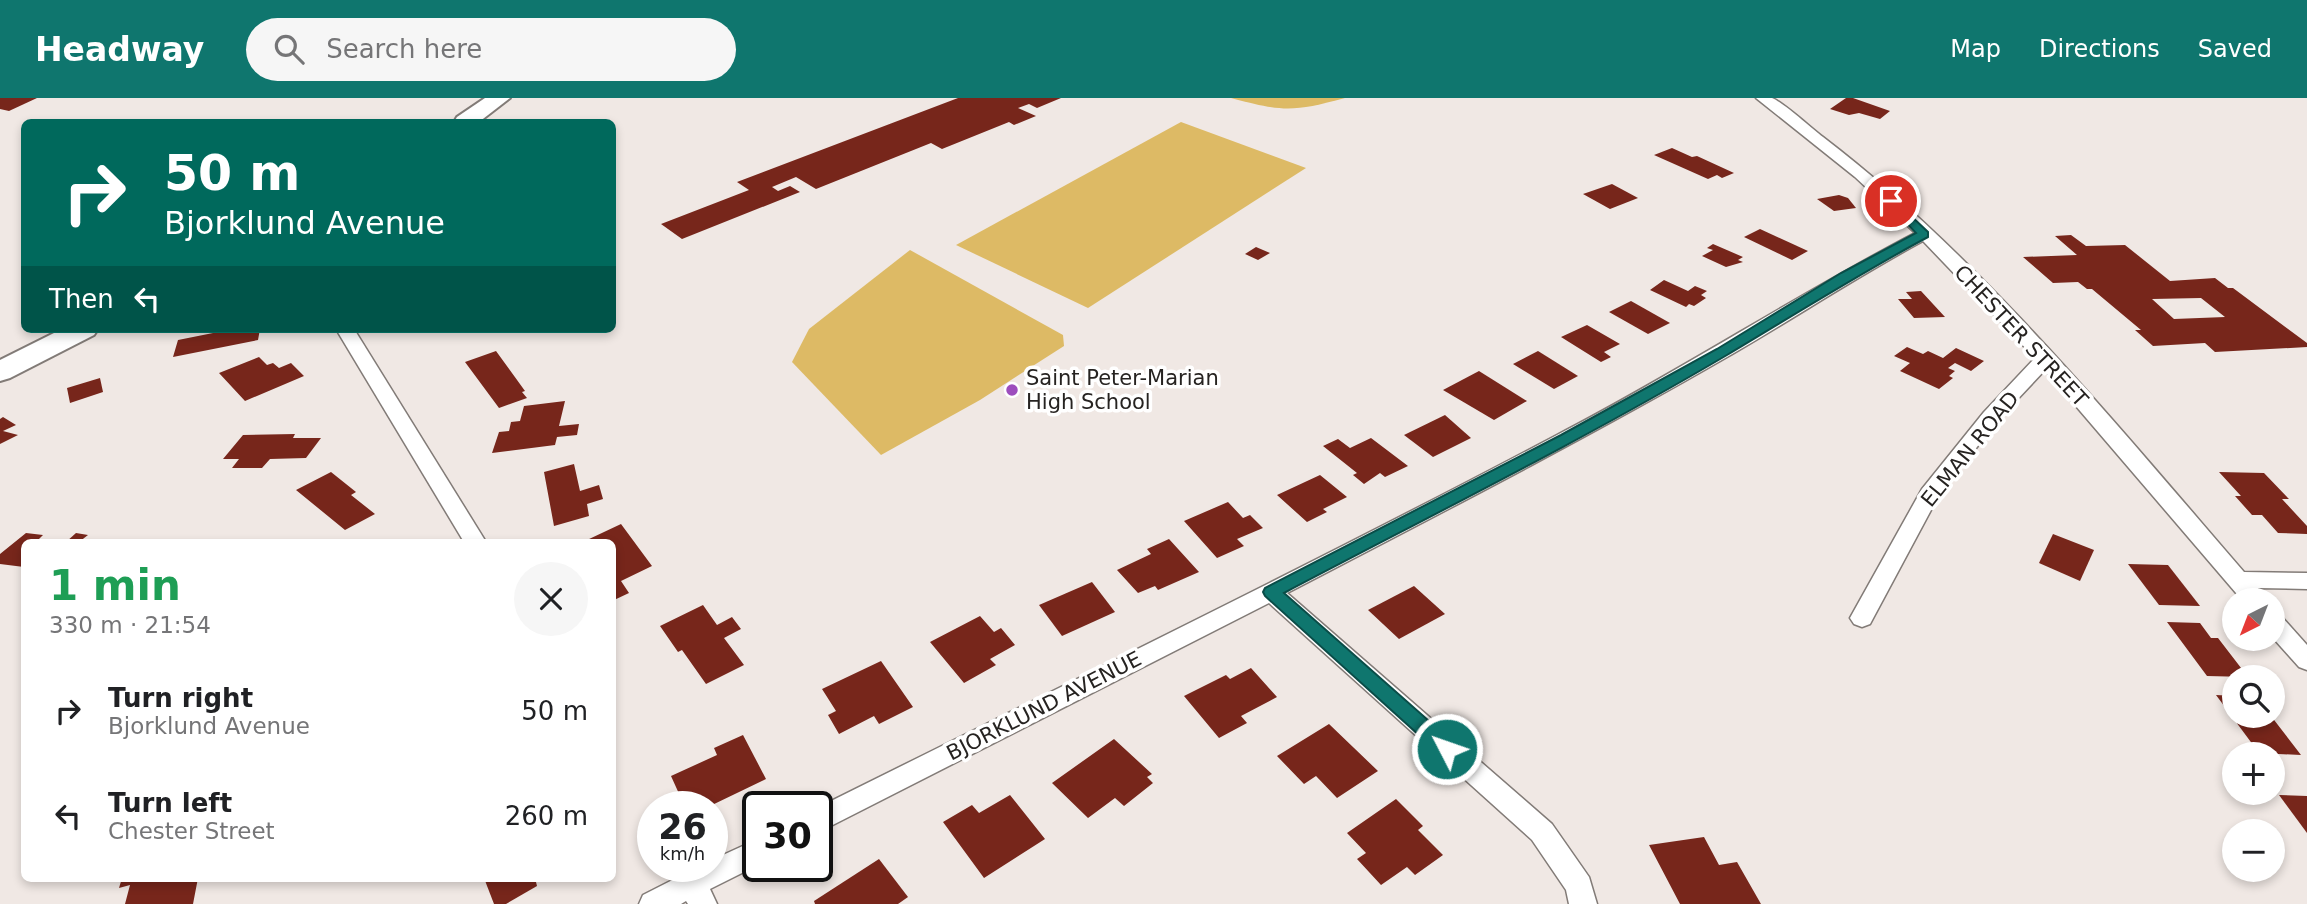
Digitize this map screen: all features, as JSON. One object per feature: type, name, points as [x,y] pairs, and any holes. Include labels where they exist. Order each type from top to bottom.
[{"type":"main road","points":[[469,119],[499,98]]},
{"type":"main road","points":[[0,372],[76,333]]},
{"type":"street","name":"CHESTER STREET","points":[[1763,98],[1841,158],[1924,234],[2045,359],[2245,588]]},
{"type":"street","name":"BJORKLUND AVENUE","points":[[833,813],[1271,592],[1566,439],[1722,352],[1845,276],[1924,234]]},
{"type":"street","points":[[347,333],[473,539]]},
{"type":"street","name":"ELMAN ROAD","points":[[1862,618],[1929,494],[1991,416],[2045,359]]},
{"type":"street","points":[[2238,580],[2307,581]]},
{"type":"street","points":[[1271,592],[1542,832],[1579,886],[1583,904]]},
{"type":"street","points":[[2286,637],[2307,661]]},
{"type":"street","points":[[653,904],[697,894],[742,862]]},
{"type":"shaded area","points":[[1231,98],[1345,98],[1300,108],[1276,108]]},
{"type":"shaded area","points":[[1181,122],[1306,168],[1088,308],[956,245]]},
{"type":"shaded area","points":[[910,250],[1063,335],[1064,346],[980,400],[881,455],[792,362],[809,329]]},
{"type":"building","points":[[0,98],[37,98],[9,111],[0,109]]},
{"type":"building","points":[[958,98],[1061,98],[1037,108],[1029,104],[1018,108],[1036,116],[1014,125],[1009,122],[942,149],[931,143],[816,189],[796,177],[772,187],[778,191],[790,186],[800,192],[682,239],[661,224],[749,190],[737,182]]},
{"type":"building","points":[[1846,98],[1890,111],[1880,119],[1859,113],[1849,115],[1830,109]]},
{"type":"building","points":[[1672,148],[1734,173],[1722,178],[1717,175],[1708,179],[1654,155]]},
{"type":"building","points":[[1612,184],[1638,198],[1610,209],[1583,194]]},
{"type":"building","points":[[1839,195],[1848,198],[1856,208],[1834,211],[1817,199]]},
{"type":"building","points":[[1760,229],[1808,251],[1792,260],[1744,237]]},
{"type":"building","points":[[2071,235],[2086,246],[2125,245],[2170,281],[2215,278],[2228,288],[2233,288],[2307,343],[2307,347],[2215,352],[2205,343],[2153,346],[2135,330],[2141,330],[2092,289],[2087,289],[2078,282],[2053,283],[2023,257],[2077,255],[2055,236]],"holes":[[[2201,298],[2225,317],[2174,319],[2152,299]]]},
{"type":"building","points":[[1713,244],[1743,257],[1738,260],[1743,262],[1726,267],[1702,256],[1713,250],[1707,248]]},
{"type":"building","points":[[1256,247],[1270,253],[1258,260],[1245,254]]},
{"type":"building","points":[[1664,280],[1688,291],[1695,286],[1707,291],[1701,295],[1706,298],[1694,306],[1689,304],[1686,307],[1650,290]]},
{"type":"building","points":[[1921,291],[1945,317],[1914,318],[1898,299],[1912,299],[1906,292]]},
{"type":"building","points":[[1631,301],[1670,323],[1648,334],[1609,312]]},
{"type":"building","points":[[1587,325],[1620,344],[1604,352],[1611,357],[1601,362],[1561,337]]},
{"type":"building","points":[[213,333],[259,333],[258,340],[173,357],[178,340]]},
{"type":"building","points":[[1907,347],[1923,354],[1928,351],[1943,358],[1956,348],[1984,361],[1971,371],[1955,363],[1948,368],[1955,371],[1949,376],[1953,378],[1939,389],[1900,371],[1910,363],[1894,356]]},
{"type":"building","points":[[496,351],[525,391],[522,392],[527,398],[499,408],[465,362]]},
{"type":"building","points":[[1538,351],[1578,376],[1554,389],[1513,364]]},
{"type":"building","points":[[259,357],[267,365],[273,363],[279,368],[291,363],[304,376],[245,401],[219,373]]},
{"type":"building","points":[[1479,371],[1527,401],[1494,420],[1443,390]]},
{"type":"building","points":[[100,378],[103,392],[70,403],[67,388]]},
{"type":"building","points":[[565,401],[559,426],[579,424],[577,435],[557,437],[555,445],[492,453],[499,432],[509,431],[511,422],[520,421],[524,406]]},
{"type":"building","points":[[1445,415],[1471,438],[1433,457],[1404,435]]},
{"type":"building","points":[[3,417],[16,425],[3,431],[18,435],[0,444],[0,419]]},
{"type":"building","points":[[295,434],[293,438],[321,438],[306,458],[270,459],[262,468],[232,468],[239,459],[223,459],[243,435]]},
{"type":"building","points":[[1371,438],[1408,466],[1385,477],[1380,473],[1364,484],[1353,475],[1357,473],[1323,446],[1338,439],[1350,448]]},
{"type":"building","points":[[574,464],[580,491],[599,485],[603,499],[587,504],[589,516],[554,526],[544,472]]},
{"type":"building","points":[[331,472],[356,492],[351,495],[375,514],[345,530],[296,490]]},
{"type":"building","points":[[2219,472],[2264,473],[2289,499],[2282,499],[2307,526],[2307,534],[2278,533],[2262,515],[2252,515],[2235,496],[2241,496]]},
{"type":"building","points":[[1320,475],[1347,497],[1323,509],[1327,512],[1307,522],[1277,495]]},
{"type":"building","points":[[1228,502],[1243,518],[1250,515],[1263,528],[1237,539],[1244,546],[1217,558],[1184,521]]},
{"type":"building","points":[[621,524],[652,566],[621,581],[629,593],[616,599],[616,539],[589,539]]},
{"type":"building","points":[[26,533],[43,535],[39,539],[21,539],[21,567],[0,564],[0,554]]},
{"type":"building","points":[[76,533],[88,535],[83,539],[69,539]]},
{"type":"building","points":[[2053,534],[2094,550],[2080,581],[2039,563]]},
{"type":"building","points":[[1169,539],[1199,572],[1158,590],[1155,586],[1138,593],[1117,570],[1151,554],[1147,549]]},
{"type":"building","points":[[2128,564],[2168,565],[2200,606],[2159,605]]},
{"type":"building","points":[[1092,582],[1115,612],[1062,636],[1039,605]]},
{"type":"building","points":[[1414,586],[1445,614],[1399,639],[1368,610]]},
{"type":"building","points":[[703,605],[717,625],[732,617],[741,629],[724,638],[744,665],[706,684],[682,650],[678,652],[660,626]]},
{"type":"building","points":[[980,616],[994,632],[1001,628],[1015,645],[990,659],[996,665],[964,683],[930,642]]},
{"type":"building","points":[[2167,622],[2200,623],[2211,638],[2218,638],[2222,643],[2222,651],[2228,651],[2239,665],[2222,665],[2222,676],[2207,676]]},
{"type":"building","points":[[881,661],[913,707],[879,724],[874,716],[839,734],[828,715],[836,711],[822,689]]},
{"type":"building","points":[[1251,668],[1277,697],[1241,716],[1247,723],[1219,738],[1184,696],[1226,675],[1230,679]]},
{"type":"building","points":[[1329,724],[1378,771],[1337,798],[1316,776],[1304,784],[1277,756]]},
{"type":"building","points":[[2240,728],[2280,728],[2301,755],[2285,754],[2285,742],[2251,742]]},
{"type":"building","points":[[743,735],[766,779],[728,797],[728,791],[678,791],[671,776],[717,755],[714,748]]},
{"type":"building","points":[[1114,739],[1152,774],[1147,777],[1153,783],[1124,806],[1115,798],[1088,818],[1052,783]]},
{"type":"building","points":[[1010,795],[1045,839],[984,878],[943,822],[972,805],[979,813]]},
{"type":"building","points":[[2285,795],[2307,796],[2307,833],[2285,803]]},
{"type":"building","points":[[1396,799],[1423,826],[1418,830],[1443,855],[1415,875],[1407,867],[1381,885],[1357,859],[1366,853],[1347,833]]},
{"type":"building","points":[[1704,837],[1719,865],[1737,862],[1761,904],[1680,904],[1649,845]]},
{"type":"building","points":[[879,859],[908,897],[898,904],[815,904],[814,901]]},
{"type":"building","points":[[121,882],[197,882],[193,904],[125,904],[130,885],[119,888]]},
{"type":"building","points":[[486,882],[536,882],[537,886],[506,904],[494,904]]},
{"type":"place","name":"Saint Peter-Marian High School","points":[[1012,390]]},
{"type":"route","points":[[1447,749],[1271,592],[1566,439],[1722,352],[1845,276],[1924,234],[1891,201]]}]
